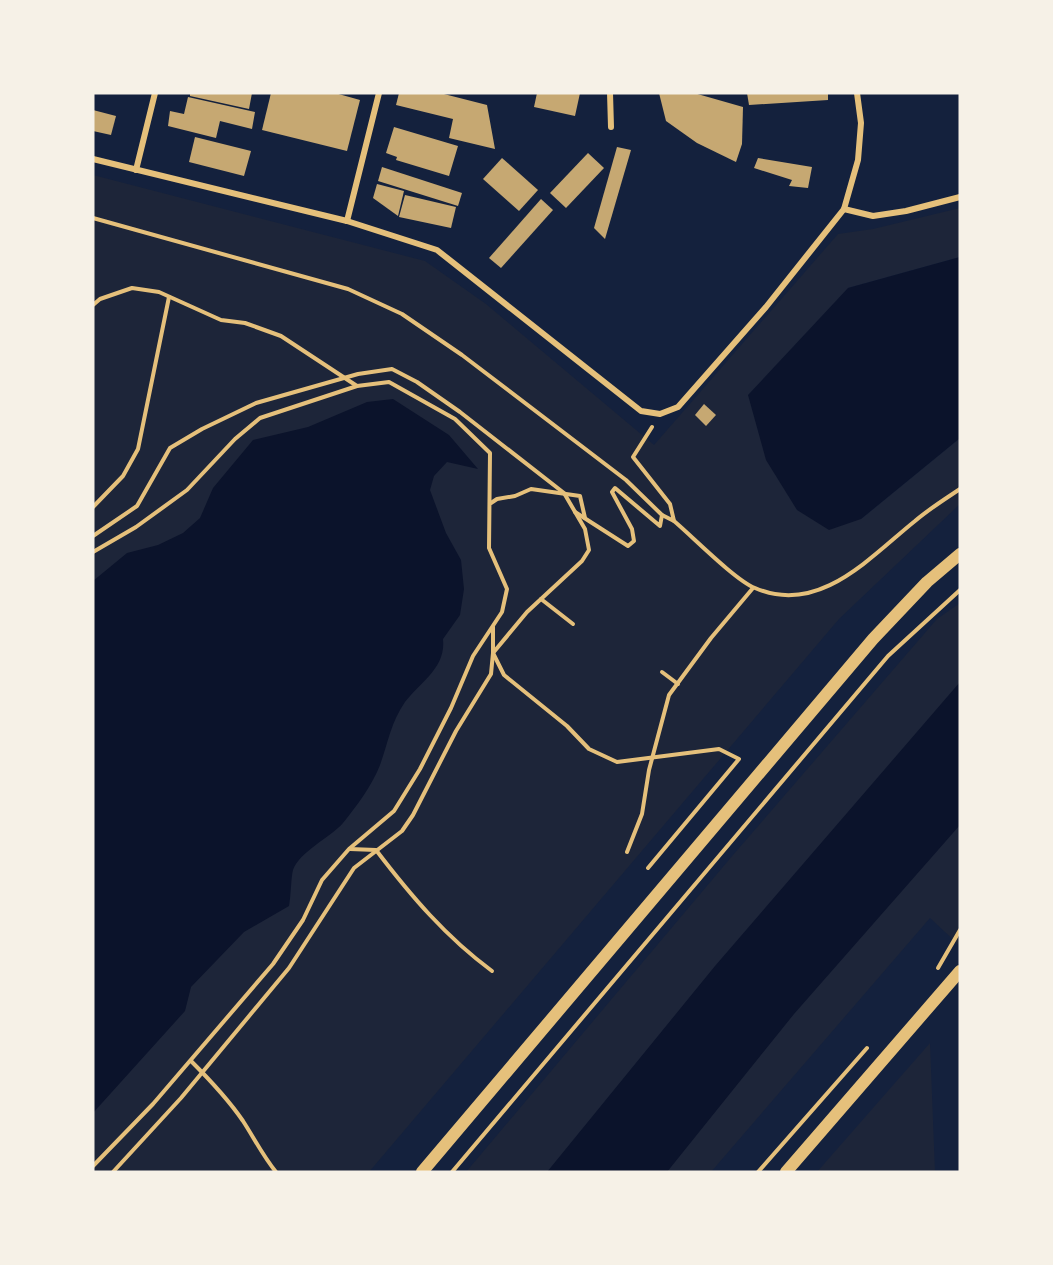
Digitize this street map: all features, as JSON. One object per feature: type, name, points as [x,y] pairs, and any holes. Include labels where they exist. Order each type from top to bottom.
[{"type":"main road","points":[[423,1172],[873,639],[927,582],[960,554]]},
{"type":"main road","points":[[786,1172],[960,971]]},
{"type":"street","points":[[136,171],[155,93]]},
{"type":"street","points":[[347,221],[379,93]]},
{"type":"street","points":[[610,93],[610,128]]},
{"type":"street","points":[[93,159],[347,221],[438,250],[641,411],[660,414],[678,407],[766,307],[844,209],[858,160],[861,123],[857,93]]},
{"type":"street","points":[[844,209],[873,216],[906,211],[960,197]]},
{"type":"path","points":[[93,218],[348,289],[402,314],[462,355],[626,480],[662,515],[674,521],[753,588],[778,596],[816,592],[831,586],[960,489]]},
{"type":"path","points":[[93,305],[100,299],[132,288],[159,292],[221,320],[245,323],[281,336],[357,386]]},
{"type":"path","points":[[93,507],[123,476],[138,449],[169,297]]},
{"type":"path","points":[[93,536],[137,506],[170,448],[256,403],[345,377],[392,369],[417,382],[564,493],[585,529],[589,550],[582,561],[541,599],[493,653]]},
{"type":"path","points":[[93,552],[136,527],[187,490],[235,439],[260,418],[357,386],[389,382],[455,419],[490,453],[489,548],[507,589],[502,612],[473,656],[451,708],[420,769],[394,811],[349,849],[322,880],[303,920],[273,964],[191,1061],[93,1166]]},
{"type":"path","points":[[660,414],[633,457],[670,504],[674,521]]},
{"type":"path","points":[[575,512],[628,546],[634,541],[632,529],[612,492],[615,488],[660,526],[662,515]]},
{"type":"path","points":[[490,504],[497,499],[515,496],[531,489],[564,493],[580,496],[585,519]]},
{"type":"path","points":[[627,852],[642,814],[649,770],[654,758],[661,718],[669,696],[711,638],[753,588]]},
{"type":"path","points":[[452,1172],[888,656],[960,590]]},
{"type":"path","points":[[541,599],[573,624]]},
{"type":"path","points":[[113,1172],[202,1072],[289,968],[354,868],[402,831],[413,815],[456,731],[491,674],[493,625]]},
{"type":"path","points":[[493,653],[504,675],[567,726],[589,749],[617,762],[719,749],[739,759],[648,868]]},
{"type":"path","points":[[662,672],[678,684]]},
{"type":"path","points":[[349,849],[376,850]]},
{"type":"path","points":[[376,850],[410,895],[448,936],[492,971]]},
{"type":"path","points":[[930,977],[960,930]]},
{"type":"path","points":[[758,1172],[875,1039]]},
{"type":"path","points":[[191,1061],[243,1120],[264,1158],[276,1172]]},
{"type":"shaded area","points":[[93,175],[425,261],[486,304],[654,445],[838,234],[873,229],[960,208],[960,257],[848,288],[861,519],[960,438],[960,504],[839,619],[369,1172],[93,1172]]},
{"type":"shaded area","points":[[960,257],[960,438],[861,519],[829,530],[797,510],[766,460],[748,395],[848,288]]},
{"type":"shaded area","points":[[393,399],[449,435],[478,469],[447,462],[434,476],[430,490],[446,533],[461,560],[464,589],[460,615],[443,639],[441,658],[437,666],[400,710],[377,772],[364,795],[343,823],[296,863],[292,873],[289,906],[244,932],[191,987],[185,1011],[93,1113],[93,581],[127,553],[158,545],[183,533],[200,518],[213,488],[253,440],[308,427],[367,402]]},
{"type":"shaded area","points":[[960,603],[960,946],[930,918],[711,1172],[466,1172],[733,855],[937,619]]},
{"type":"shaded area","points":[[960,682],[960,825],[794,1014],[667,1172],[547,1172],[715,966]]},
{"type":"shaded area","points":[[930,1043],[935,1172],[817,1172]]},
{"type":"building","points":[[190,93],[252,93],[249,109],[190,96]]},
{"type":"building","points":[[271,93],[335,93],[360,100],[347,151],[262,130]]},
{"type":"building","points":[[399,93],[440,93],[487,105],[495,149],[449,138],[453,119],[396,105]]},
{"type":"building","points":[[537,93],[580,93],[575,116],[534,107]]},
{"type":"building","points":[[659,93],[694,93],[743,107],[742,144],[736,162],[697,143],[666,121]]},
{"type":"building","points":[[747,93],[828,93],[828,100],[749,105]]},
{"type":"building","points":[[188,97],[255,112],[252,129],[220,121],[216,138],[168,126],[170,111],[184,114]]},
{"type":"building","points":[[93,110],[116,116],[111,135],[93,131]]},
{"type":"building","points":[[394,127],[458,146],[449,176],[396,160],[397,157],[386,153]]},
{"type":"building","points":[[195,137],[251,151],[244,176],[189,162]]},
{"type":"building","points":[[617,147],[631,150],[605,239],[594,228]]},
{"type":"building","points":[[588,153],[604,168],[566,208],[550,193]]},
{"type":"building","points":[[502,158],[538,190],[519,211],[483,179]]},
{"type":"building","points":[[758,158],[812,167],[808,188],[789,186],[792,180],[754,168]]},
{"type":"building","points":[[382,167],[462,193],[458,206],[378,181]]},
{"type":"building","points":[[377,184],[404,191],[398,216],[373,198]]},
{"type":"building","points":[[405,195],[456,207],[451,228],[399,217]]},
{"type":"building","points":[[541,199],[553,210],[501,268],[489,258]]},
{"type":"building","points":[[704,404],[716,415],[706,426],[695,415]]}]
